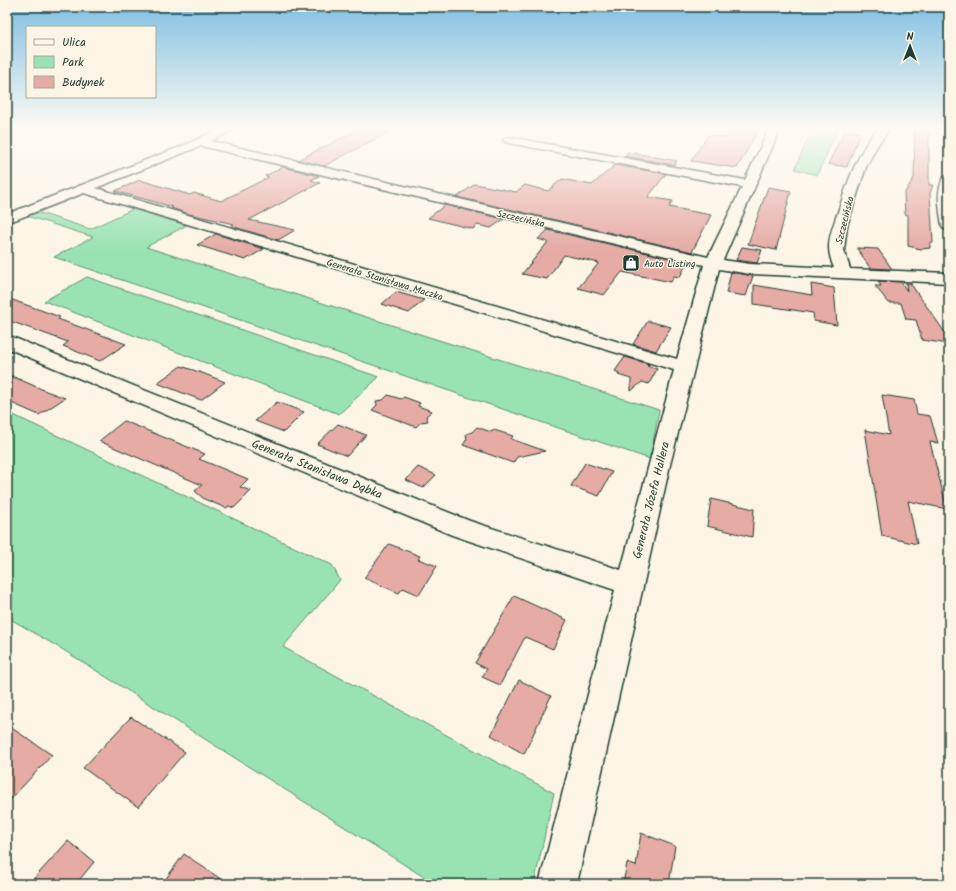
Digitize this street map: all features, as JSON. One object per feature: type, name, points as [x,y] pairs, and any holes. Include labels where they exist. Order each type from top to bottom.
[{"type":"street","points":[[7,219],[135,169]]},
{"type":"street","name":"Szczecińska","points":[[313,169],[712,263],[750,269],[949,278]]},
{"type":"street","points":[[664,169],[748,184]]},
{"type":"street","name":"Generała Józefa Hallera","points":[[558,884],[684,367],[712,263],[755,169]]},
{"type":"street","name":"Szczecińska","points":[[844,273],[837,257],[836,242],[859,169]]},
{"type":"street","points":[[949,180],[945,199],[949,226]]},
{"type":"street","name":"Generała Stanisława Maczka","points":[[85,189],[684,367]]},
{"type":"street","name":"Generała Stanisława Dąbka","points":[[7,341],[462,528],[631,584]]},
{"type":"green space","points":[[795,169],[820,169],[817,175]]},
{"type":"green space","points":[[133,209],[187,225],[146,247],[659,410],[650,459],[54,257],[93,237],[27,216],[37,212],[90,229]]},
{"type":"green space","points":[[87,277],[379,377],[339,414],[44,301]]},
{"type":"green space","points":[[7,412],[332,565],[340,580],[283,647],[554,793],[534,884],[435,884],[65,651],[7,617]]},
{"type":"building","points":[[280,169],[289,169],[319,176],[311,180],[320,183],[249,220],[295,230],[278,240],[231,226],[234,224],[189,214],[171,208],[173,207],[115,191],[140,180],[190,195],[194,193],[221,201],[269,177],[265,176]]},
{"type":"building","points":[[611,169],[635,169],[666,174],[648,197],[673,201],[669,207],[711,215],[692,252],[457,197],[475,184],[516,192],[525,185],[548,191],[562,179],[592,185]]},
{"type":"building","points":[[914,169],[929,169],[929,185],[933,185],[930,193],[933,243],[930,243],[930,248],[921,249],[908,246],[908,215],[905,214],[904,194],[914,178]]},
{"type":"building","points":[[768,187],[791,191],[776,250],[748,244]]},
{"type":"building","points":[[445,205],[504,219],[491,228],[477,225],[473,229],[428,218]]},
{"type":"building","points":[[548,230],[687,262],[680,277],[674,276],[671,282],[622,272],[604,295],[578,288],[599,263],[564,255],[547,279],[522,274],[548,242],[538,239]]},
{"type":"building","points":[[216,234],[264,249],[245,260],[197,245]]},
{"type":"building","points":[[742,247],[762,250],[757,263],[736,260]]},
{"type":"building","points":[[857,248],[878,249],[892,269],[870,268]]},
{"type":"building","points":[[731,272],[753,276],[746,296],[726,293]]},
{"type":"building","points":[[878,281],[901,282],[907,291],[906,283],[910,283],[949,338],[949,344],[922,340],[916,320],[906,319],[901,303],[889,303],[875,286],[881,286]]},
{"type":"building","points":[[811,284],[834,288],[837,325],[814,321],[813,313],[754,304],[754,285],[812,295]]},
{"type":"building","points":[[396,292],[424,300],[409,313],[382,304]]},
{"type":"building","points":[[7,298],[60,317],[58,319],[126,344],[100,361],[63,346],[68,342],[7,320]]},
{"type":"building","points":[[648,321],[671,327],[656,351],[633,344]]},
{"type":"building","points":[[625,357],[649,364],[647,366],[657,369],[649,384],[642,382],[631,391],[631,379],[618,375],[619,373],[615,371]]},
{"type":"building","points":[[181,366],[225,382],[201,400],[157,383]]},
{"type":"building","points":[[7,374],[65,398],[39,415],[7,401]]},
{"type":"building","points":[[388,395],[401,399],[404,397],[420,403],[418,406],[432,411],[426,416],[428,421],[421,422],[416,427],[372,410],[377,405],[376,401],[383,400]]},
{"type":"building","points":[[882,395],[914,400],[917,414],[930,416],[938,443],[930,442],[947,509],[908,501],[917,544],[882,536],[865,430],[889,435]]},
{"type":"building","points":[[277,402],[304,412],[284,432],[255,421]]},
{"type":"building","points":[[124,421],[205,454],[199,459],[248,479],[240,487],[251,491],[234,508],[229,506],[226,508],[204,499],[195,491],[202,485],[99,441]]},
{"type":"building","points":[[338,424],[366,435],[347,456],[317,444]]},
{"type":"building","points":[[477,427],[491,432],[494,430],[513,436],[511,439],[545,451],[517,457],[513,463],[463,445],[467,439],[466,434],[472,432]]},
{"type":"building","points":[[585,463],[612,472],[599,496],[571,486]]},
{"type":"building","points":[[418,467],[436,475],[423,488],[406,480]]},
{"type":"building","points":[[711,499],[754,509],[752,537],[707,526]]},
{"type":"building","points":[[389,544],[420,556],[418,559],[437,566],[419,595],[403,588],[399,593],[364,578]]},
{"type":"building","points":[[514,596],[567,620],[553,649],[525,637],[500,685],[482,677],[487,669],[475,663]]},
{"type":"building","points":[[519,680],[551,696],[524,754],[491,735]]},
{"type":"building","points":[[131,717],[185,752],[138,807],[83,768]]},
{"type":"building","points":[[7,725],[52,755],[7,803]]},
{"type":"building","points":[[641,833],[675,846],[669,884],[623,884],[627,863],[636,866]]},
{"type":"building","points":[[68,841],[94,862],[76,884],[29,884]]},
{"type":"building","points":[[184,854],[228,884],[162,884]]},
{"type":"place","name":"Auto Listing","points":[[631,263]]}]
